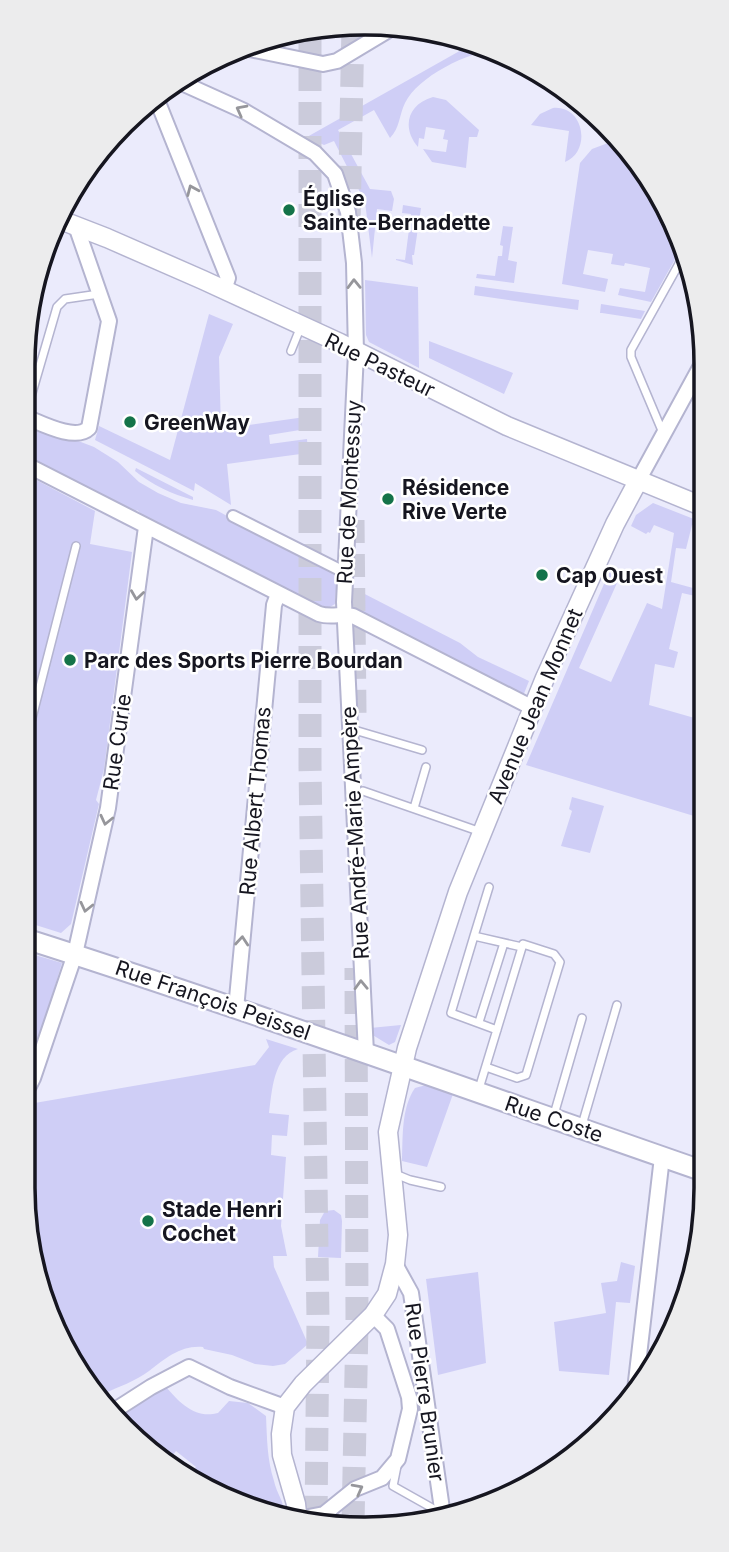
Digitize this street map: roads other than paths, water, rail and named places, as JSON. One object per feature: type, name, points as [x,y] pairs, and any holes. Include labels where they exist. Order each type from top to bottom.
[{"type":"main road","name":"Rue François Peissel","points":[[35,942],[403,1065]]},
{"type":"main road","name":"Rue Coste","points":[[403,1065],[694,1168]]},
{"type":"street","points":[[261,51],[323,64],[337,61],[379,36]]},
{"type":"street","name":"Rue de Montessuy","points":[[189,86],[244,111],[315,153],[335,174],[348,212],[353,242],[356,352],[345,614]]},
{"type":"street","points":[[160,107],[228,278],[224,290]]},
{"type":"street","name":"Rue Pasteur","points":[[68,222],[224,290],[507,426],[694,503]]},
{"type":"street","points":[[35,420],[73,434],[82,434],[89,428],[108,321],[100,293],[66,225]]},
{"type":"street","name":"Avenue Jean Monnet","points":[[403,1065],[449,915],[533,708],[610,536],[694,380]]},
{"type":"street","points":[[35,469],[278,594],[326,617],[345,614],[353,616],[533,708]]},
{"type":"street","points":[[233,516],[338,569]]},
{"type":"street","name":"Rue Curie","points":[[35,1073],[75,954],[108,808],[146,527]]},
{"type":"street","name":"Rue Albert Thomas","points":[[236,1009],[272,624],[278,594]]},
{"type":"street","name":"Rue André-Marie Ampère","points":[[345,614],[366,1053]]},
{"type":"street","points":[[295,1510],[282,1455],[281,1434],[285,1407],[303,1384],[373,1315],[387,1294],[395,1264],[398,1227],[388,1132],[403,1065]]},
{"type":"street","points":[[637,1372],[663,1157]]},
{"type":"street","name":"Rue Pierre Brunier","points":[[395,1264],[411,1293],[443,1508]]},
{"type":"street","points":[[328,1515],[355,1489],[382,1478],[398,1459],[410,1409],[408,1390],[387,1329],[373,1315]]},
{"type":"street","points":[[119,1407],[189,1367],[230,1387],[285,1407]]},
{"type":"lane","points":[[663,434],[631,357],[631,350],[679,264]]},
{"type":"lane","points":[[35,380],[57,307],[65,299],[100,293]]},
{"type":"lane","points":[[291,351],[301,326]]},
{"type":"lane","points":[[35,707],[76,546]]},
{"type":"lane","points":[[350,729],[422,750]]},
{"type":"lane","points":[[414,808],[426,767]]},
{"type":"lane","points":[[363,791],[482,832]]},
{"type":"lane","points":[[489,887],[451,1013],[497,1030]]},
{"type":"lane","points":[[474,936],[498,944],[522,947],[523,944],[554,954],[560,962],[526,1075],[517,1078],[486,1067]]},
{"type":"lane","points":[[479,1022],[504,943]]},
{"type":"lane","points":[[478,1093],[522,947]]},
{"type":"lane","points":[[581,1129],[617,1005]]},
{"type":"lane","points":[[553,1119],[582,1018]]},
{"type":"lane","points":[[392,1173],[442,1187]]},
{"type":"lane","points":[[398,1459],[393,1486],[435,1510]]},
{"type":"tunnel","points":[[349,223],[353,36]]},
{"type":"tunnel","points":[[310,40],[310,765],[318,1320],[316,1513]]},
{"type":"tunnel","points":[[353,520],[355,713]]},
{"type":"tunnel","points":[[353,1516],[357,1323],[356,968]]},
{"type":"place","name":"Église Sainte-Bernadette","points":[[289,210]]},
{"type":"place","name":"GreenWay","points":[[130,422]]},
{"type":"place","name":"Résidence Rive Verte","points":[[388,499]]},
{"type":"place","name":"Cap Ouest","points":[[542,575]]},
{"type":"place","name":"Parc des Sports Pierre Bourdan","points":[[70,660]]},
{"type":"place","name":"Stade Henri Cochet","points":[[148,1221]]}]
